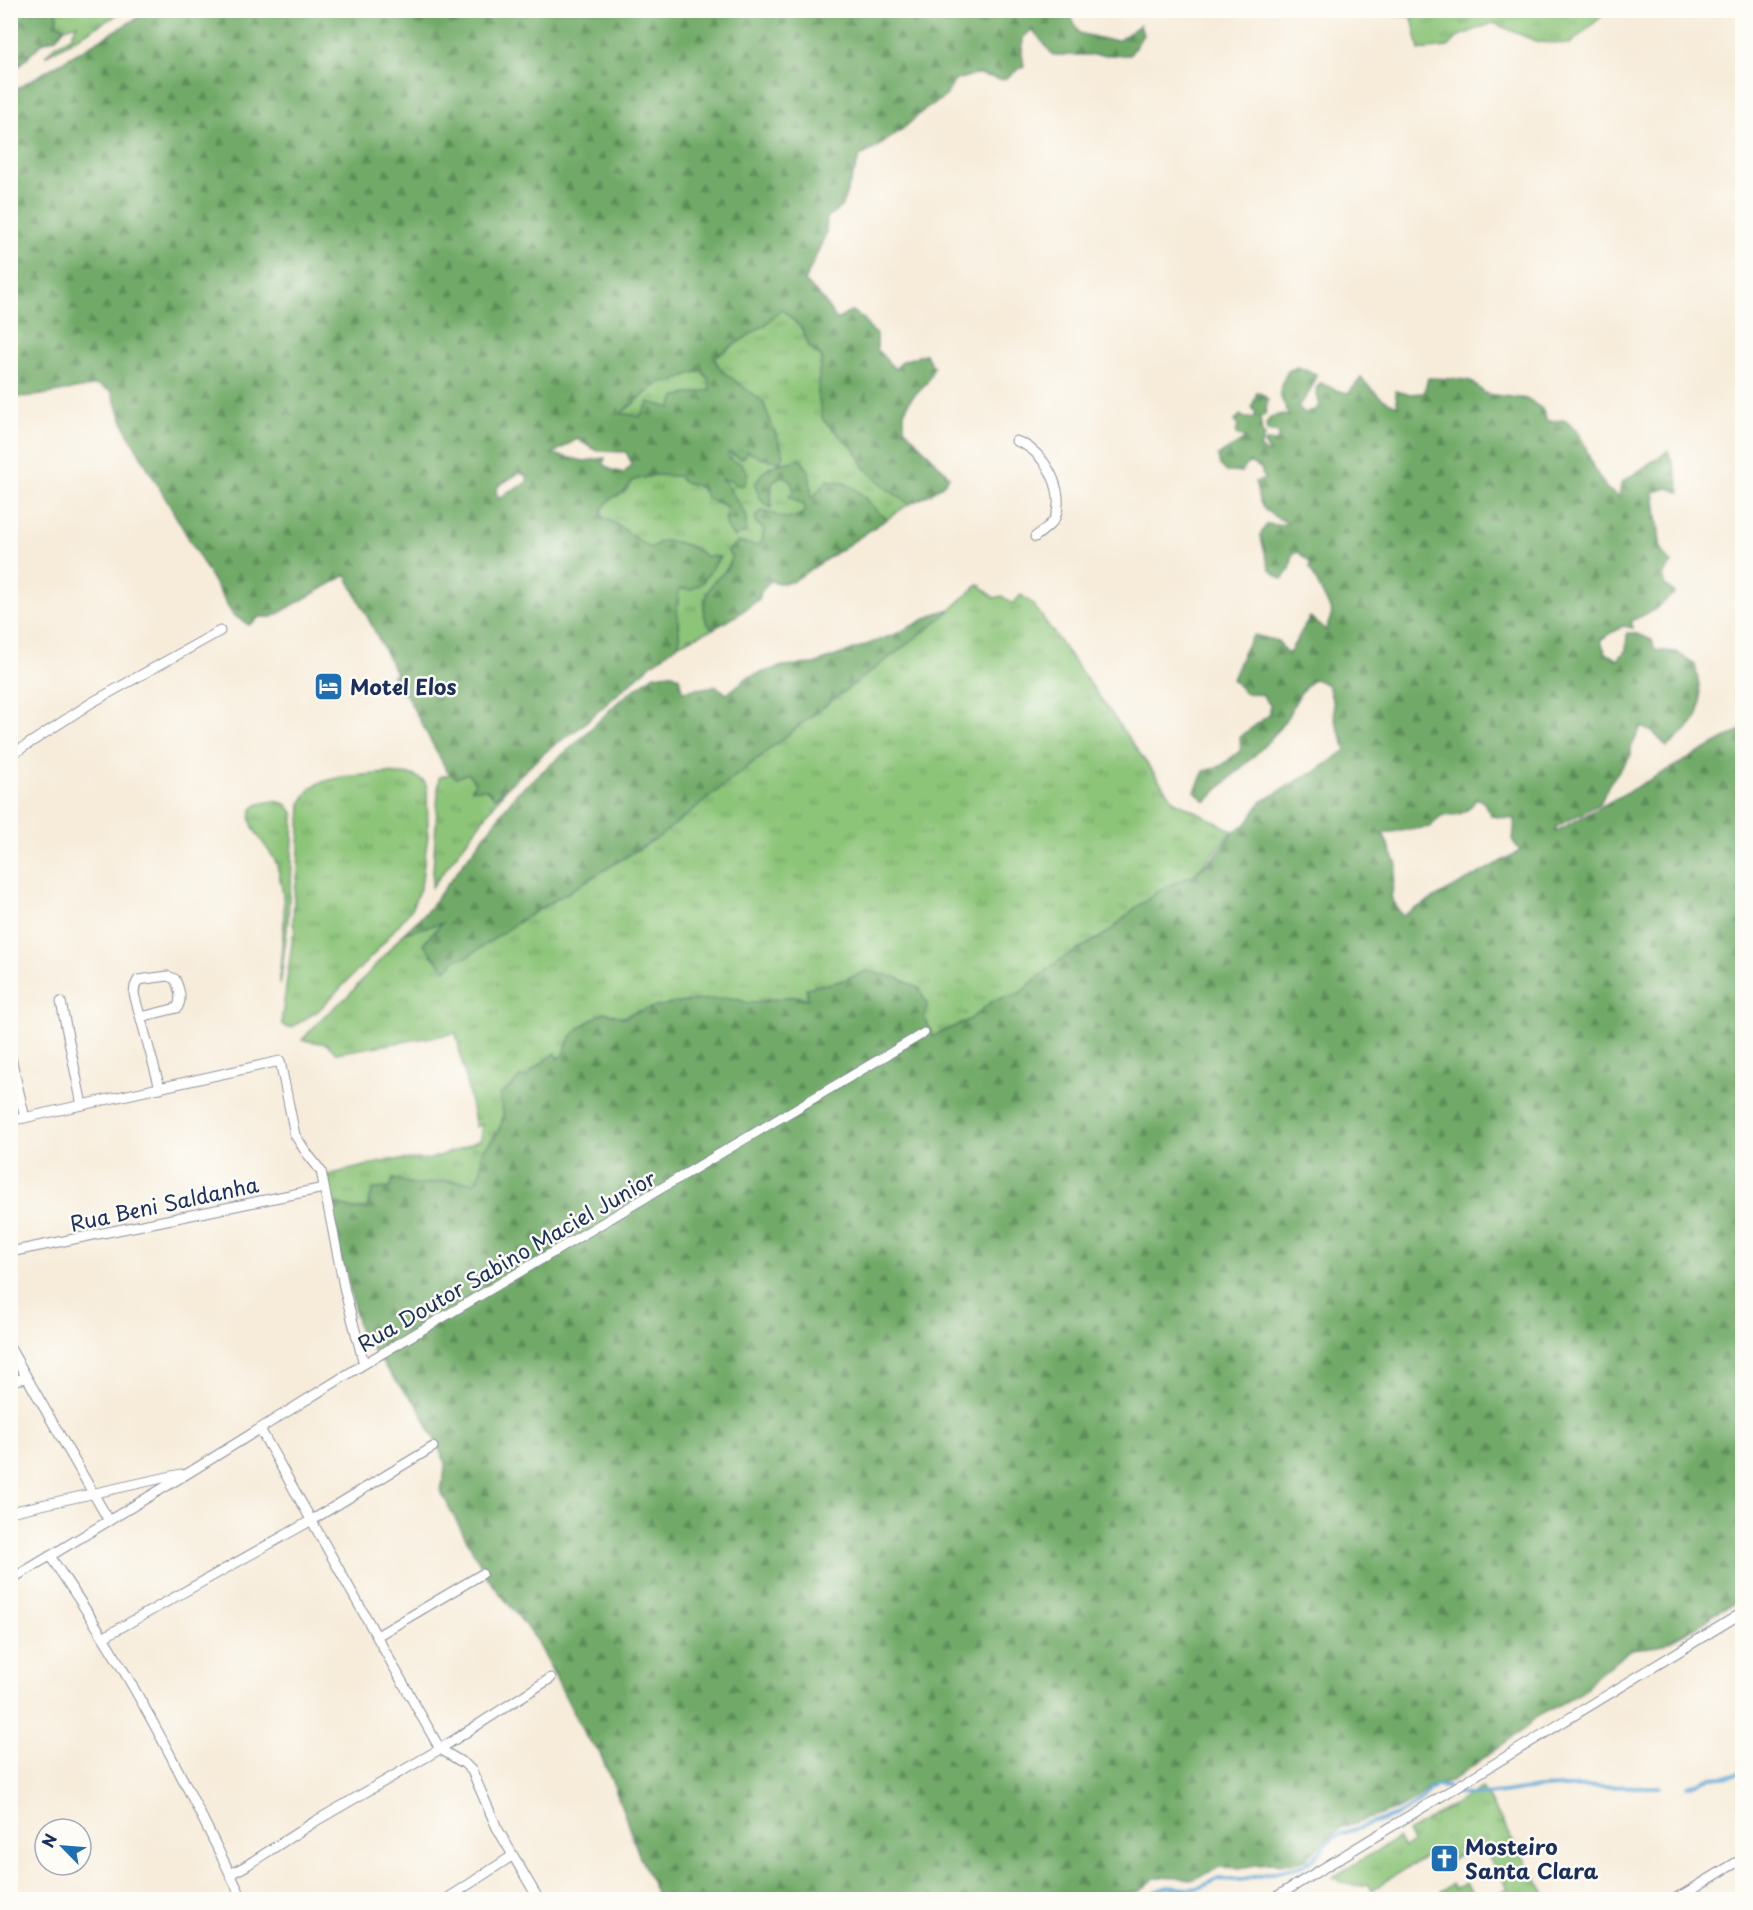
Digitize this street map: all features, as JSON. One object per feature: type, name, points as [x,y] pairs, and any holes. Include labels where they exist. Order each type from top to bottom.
[{"type":"street","points":[[1016,441],[1026,444],[1047,466],[1057,494],[1058,507],[1055,518],[1035,537]]},
{"type":"street","points":[[10,756],[91,703],[220,631]]},
{"type":"street","points":[[141,1017],[177,1008],[181,1002],[179,987],[175,979],[168,976],[138,980],[135,986],[134,994],[160,1088]]},
{"type":"street","points":[[61,1002],[82,1105]]},
{"type":"street","name":"Rua Doutor Sabino Maciel Junior","points":[[10,1580],[260,1430],[364,1364],[924,1033]]},
{"type":"street","points":[[10,1053],[25,1118]]},
{"type":"street","points":[[10,1121],[280,1061],[295,1135],[321,1171],[345,1292],[364,1364]]},
{"type":"street","name":"Rua Beni Saldanha","points":[[10,1252],[324,1188]]},
{"type":"street","points":[[10,1348],[109,1521]]},
{"type":"street","points":[[10,1381],[27,1378]]},
{"type":"street","points":[[260,1430],[440,1749],[465,1764],[472,1772],[497,1828],[539,1899]]},
{"type":"street","points":[[104,1637],[312,1520],[433,1447]]},
{"type":"street","points":[[10,1512],[190,1472]]},
{"type":"street","points":[[50,1556],[104,1637],[189,1791],[243,1899]]},
{"type":"street","points":[[377,1636],[482,1574]]},
{"type":"street","points":[[1271,1899],[1743,1613]]},
{"type":"street","points":[[231,1874],[314,1822],[440,1749],[551,1677]]},
{"type":"street","points":[[445,1899],[512,1856]]},
{"type":"street","points":[[1674,1899],[1743,1859]]},
{"type":"green space","points":[[1070,10],[1079,33],[1108,40],[1119,40],[1140,25],[1143,35],[1130,55],[1053,55],[1032,29],[1023,38],[1024,66],[1003,80],[978,74],[955,80],[946,96],[924,110],[878,147],[860,156],[841,207],[827,217],[826,233],[805,281],[824,301],[837,320],[852,311],[865,320],[869,328],[877,334],[877,350],[895,369],[903,361],[925,354],[934,367],[927,382],[910,400],[904,413],[904,428],[949,476],[942,485],[909,504],[886,488],[865,468],[856,451],[823,420],[818,394],[822,358],[809,346],[802,329],[782,309],[766,324],[714,358],[721,370],[763,402],[784,455],[779,462],[764,459],[747,451],[741,459],[729,452],[728,456],[733,461],[742,464],[747,473],[745,485],[736,485],[731,480],[720,479],[726,483],[746,516],[746,532],[734,537],[726,525],[726,506],[707,498],[700,488],[683,482],[678,476],[654,475],[634,480],[623,493],[612,498],[602,509],[602,517],[651,548],[664,541],[675,542],[691,547],[705,556],[720,557],[702,583],[691,590],[680,589],[677,609],[679,644],[652,664],[578,729],[549,749],[495,798],[486,789],[472,789],[475,782],[468,773],[456,778],[447,771],[405,693],[402,694],[392,676],[396,673],[346,575],[272,617],[260,617],[249,625],[233,615],[127,432],[111,391],[98,385],[11,399],[11,92],[149,11]],"holes":[[[702,371],[709,380],[710,390],[675,397],[671,408],[649,402],[640,417],[622,413],[661,382],[674,381]],[[577,439],[597,451],[626,452],[632,464],[624,473],[612,470],[603,464],[605,458],[584,461],[552,454]],[[519,473],[527,476],[527,483],[508,492],[500,499],[496,493],[498,486]]]},
{"type":"green space","points":[[10,11],[57,11],[57,23],[65,28],[56,38],[42,43],[16,69],[11,71]]},
{"type":"green space","points":[[57,11],[124,11],[45,56],[56,45],[71,37],[77,24],[65,28],[56,23]]},
{"type":"green space","points":[[1357,11],[1608,11],[1570,44],[1538,42],[1493,23],[1459,36],[1448,47],[1419,50],[1412,17]]},
{"type":"green space","points":[[783,308],[802,329],[809,346],[822,358],[819,372],[843,437],[856,451],[866,468],[886,488],[909,504],[887,519],[875,510],[866,498],[844,482],[828,480],[812,499],[809,471],[800,459],[769,466],[771,507],[772,483],[781,476],[791,479],[794,491],[790,497],[804,505],[804,513],[789,519],[774,514],[764,529],[759,546],[738,542],[728,550],[732,557],[729,565],[711,586],[704,605],[705,618],[713,629],[679,644],[677,609],[680,589],[702,583],[720,557],[705,556],[698,550],[672,542],[662,541],[651,548],[602,517],[602,509],[612,498],[624,493],[634,480],[655,475],[678,476],[683,482],[700,488],[707,498],[726,506],[728,512],[725,520],[746,532],[746,516],[726,483],[717,479],[731,480],[747,473],[742,464],[727,456],[729,452],[733,456],[747,451],[764,459],[784,455],[763,402],[720,370],[714,358],[766,324]]},
{"type":"green space","points":[[1297,367],[1316,374],[1310,392],[1298,406],[1303,413],[1317,409],[1319,403],[1316,389],[1320,383],[1349,393],[1361,378],[1382,398],[1398,406],[1395,391],[1408,394],[1424,393],[1428,378],[1471,381],[1486,394],[1528,399],[1542,409],[1547,421],[1564,420],[1576,429],[1593,467],[1606,488],[1619,497],[1621,483],[1668,451],[1676,472],[1680,492],[1668,488],[1654,492],[1661,550],[1672,564],[1664,573],[1664,584],[1675,593],[1654,610],[1631,621],[1633,628],[1623,626],[1600,640],[1606,653],[1618,660],[1626,650],[1627,633],[1634,633],[1652,640],[1655,650],[1676,652],[1695,664],[1700,693],[1699,712],[1689,727],[1667,747],[1653,732],[1641,727],[1631,748],[1631,755],[1609,784],[1600,804],[1557,826],[1555,832],[1742,729],[1742,1600],[1720,1610],[1703,1623],[1660,1646],[1632,1649],[1596,1676],[1582,1692],[1535,1718],[1524,1729],[1450,1782],[1429,1787],[1417,1799],[1395,1810],[1342,1827],[1307,1858],[1291,1864],[1267,1863],[1239,1868],[1220,1867],[1194,1879],[1156,1877],[1139,1892],[1110,1894],[1103,1899],[659,1899],[639,1855],[599,1751],[586,1737],[536,1639],[488,1578],[441,1491],[446,1463],[417,1404],[402,1389],[360,1334],[346,1272],[340,1257],[330,1202],[353,1209],[366,1209],[373,1189],[390,1188],[393,1179],[416,1185],[448,1181],[476,1182],[481,1170],[482,1151],[496,1135],[501,1125],[503,1109],[499,1095],[520,1077],[527,1077],[535,1068],[556,1053],[557,1059],[565,1053],[566,1046],[574,1033],[605,1012],[625,1018],[647,1009],[694,1001],[735,999],[748,1003],[784,997],[808,999],[806,988],[841,981],[867,971],[898,978],[920,989],[927,1005],[925,1019],[933,1036],[969,1020],[994,1000],[1020,993],[1057,962],[1109,932],[1134,909],[1162,889],[1195,874],[1214,857],[1234,832],[1247,823],[1261,802],[1310,773],[1312,774],[1346,750],[1335,720],[1328,685],[1315,679],[1301,692],[1278,731],[1206,802],[1195,791],[1204,771],[1221,766],[1241,750],[1240,737],[1270,714],[1270,705],[1262,695],[1245,693],[1232,679],[1250,640],[1254,635],[1278,641],[1288,655],[1310,617],[1326,630],[1332,613],[1310,568],[1310,562],[1298,552],[1293,554],[1290,569],[1282,579],[1270,570],[1260,535],[1267,524],[1289,523],[1268,512],[1262,506],[1255,482],[1264,480],[1261,468],[1249,462],[1241,472],[1227,472],[1220,465],[1218,456],[1245,438],[1236,434],[1238,425],[1235,421],[1240,415],[1245,418],[1254,418],[1256,413],[1252,407],[1257,392],[1268,400],[1265,415],[1260,417],[1262,433],[1265,436],[1260,448],[1265,452],[1270,452],[1264,444],[1267,441],[1276,442],[1280,433],[1267,431],[1266,424],[1271,417],[1282,414],[1289,416],[1280,395],[1281,385],[1288,371]],"holes":[[[1477,798],[1484,803],[1491,816],[1515,819],[1513,841],[1520,851],[1402,916],[1391,897],[1397,865],[1383,833],[1430,827],[1441,816],[1466,811]]]},
{"type":"green space","points":[[702,371],[709,380],[710,390],[675,397],[671,408],[649,402],[640,417],[622,413],[661,381],[674,381]]},
{"type":"green space","points":[[800,459],[809,471],[812,498],[828,480],[840,482],[856,489],[887,519],[792,582],[770,581],[761,592],[759,599],[713,629],[705,618],[704,605],[711,586],[729,565],[732,557],[727,551],[738,542],[759,546],[764,529],[756,523],[756,515],[762,511],[787,518],[804,513],[804,505],[789,497],[794,491],[790,479],[781,476],[772,483],[771,508],[762,501],[755,484],[769,468]]},
{"type":"green space","points":[[979,584],[994,598],[1002,596],[1013,604],[1021,595],[1033,604],[1173,800],[1233,831],[1195,874],[1162,889],[1134,909],[1109,932],[1057,962],[1020,993],[932,1037],[925,1019],[927,1005],[920,989],[898,978],[867,971],[841,981],[807,988],[808,1000],[796,996],[747,1003],[737,999],[684,1002],[633,1012],[566,1047],[566,1053],[557,1059],[556,1053],[535,1068],[527,1077],[520,1077],[500,1095],[503,1109],[501,1125],[496,1135],[482,1151],[481,1170],[476,1182],[448,1181],[416,1185],[393,1179],[390,1188],[381,1190],[375,1195],[366,1209],[353,1209],[330,1202],[327,1175],[390,1160],[430,1159],[480,1140],[482,1124],[476,1127],[456,1033],[336,1053],[327,1044],[302,1040],[323,1017],[348,996],[404,933],[443,922],[430,935],[430,954],[446,970],[456,959],[467,957],[520,921],[659,837],[810,717],[934,624]]},
{"type":"green space","points":[[951,609],[659,837],[520,921],[467,957],[456,959],[446,970],[423,944],[442,923],[404,933],[427,911],[517,793],[576,743],[619,701],[654,675],[670,673],[680,677],[682,691],[716,686],[727,694],[748,677],[783,666],[814,664],[896,634],[937,613]]},
{"type":"green space","points":[[387,773],[413,775],[424,781],[427,788],[428,835],[421,886],[411,910],[373,955],[318,1011],[292,1027],[286,1027],[282,1024],[282,1017],[293,935],[295,934],[294,896],[298,871],[301,804],[311,788],[319,783],[341,777]]},
{"type":"green space","points":[[468,773],[478,784],[499,795],[506,789],[432,887],[439,777],[452,774],[457,778]]},
{"type":"green space","points":[[275,801],[286,804],[294,814],[291,886],[280,986],[284,910],[281,884],[277,865],[250,818],[255,807]]},
{"type":"green space","points":[[1482,1788],[1548,1899],[1490,1899],[1508,1888],[1479,1842],[1441,1866],[1437,1861],[1433,1863],[1428,1855],[1372,1890],[1368,1884],[1350,1885],[1333,1877],[1398,1838],[1404,1848],[1413,1843],[1407,1832]]},
{"type":"green space","points":[[1466,1883],[1476,1899],[1446,1899],[1441,1891],[1452,1884],[1455,1889]]},
{"type":"waterway","points":[[1688,1786],[1710,1778],[1742,1772]]},
{"type":"waterway","points":[[1146,1900],[1154,1892],[1167,1887],[1199,1888],[1218,1879],[1240,1880],[1299,1867],[1313,1859],[1332,1839],[1341,1834],[1397,1815],[1421,1801],[1429,1789],[1437,1786],[1448,1787]]},
{"type":"waterway","points":[[1456,1792],[1481,1795],[1562,1787],[1660,1787]]},
{"type":"place","name":"Motel Elos","points":[[329,686]]},
{"type":"place","name":"Mosteiro Santa Clara","points":[[1444,1858]]}]
